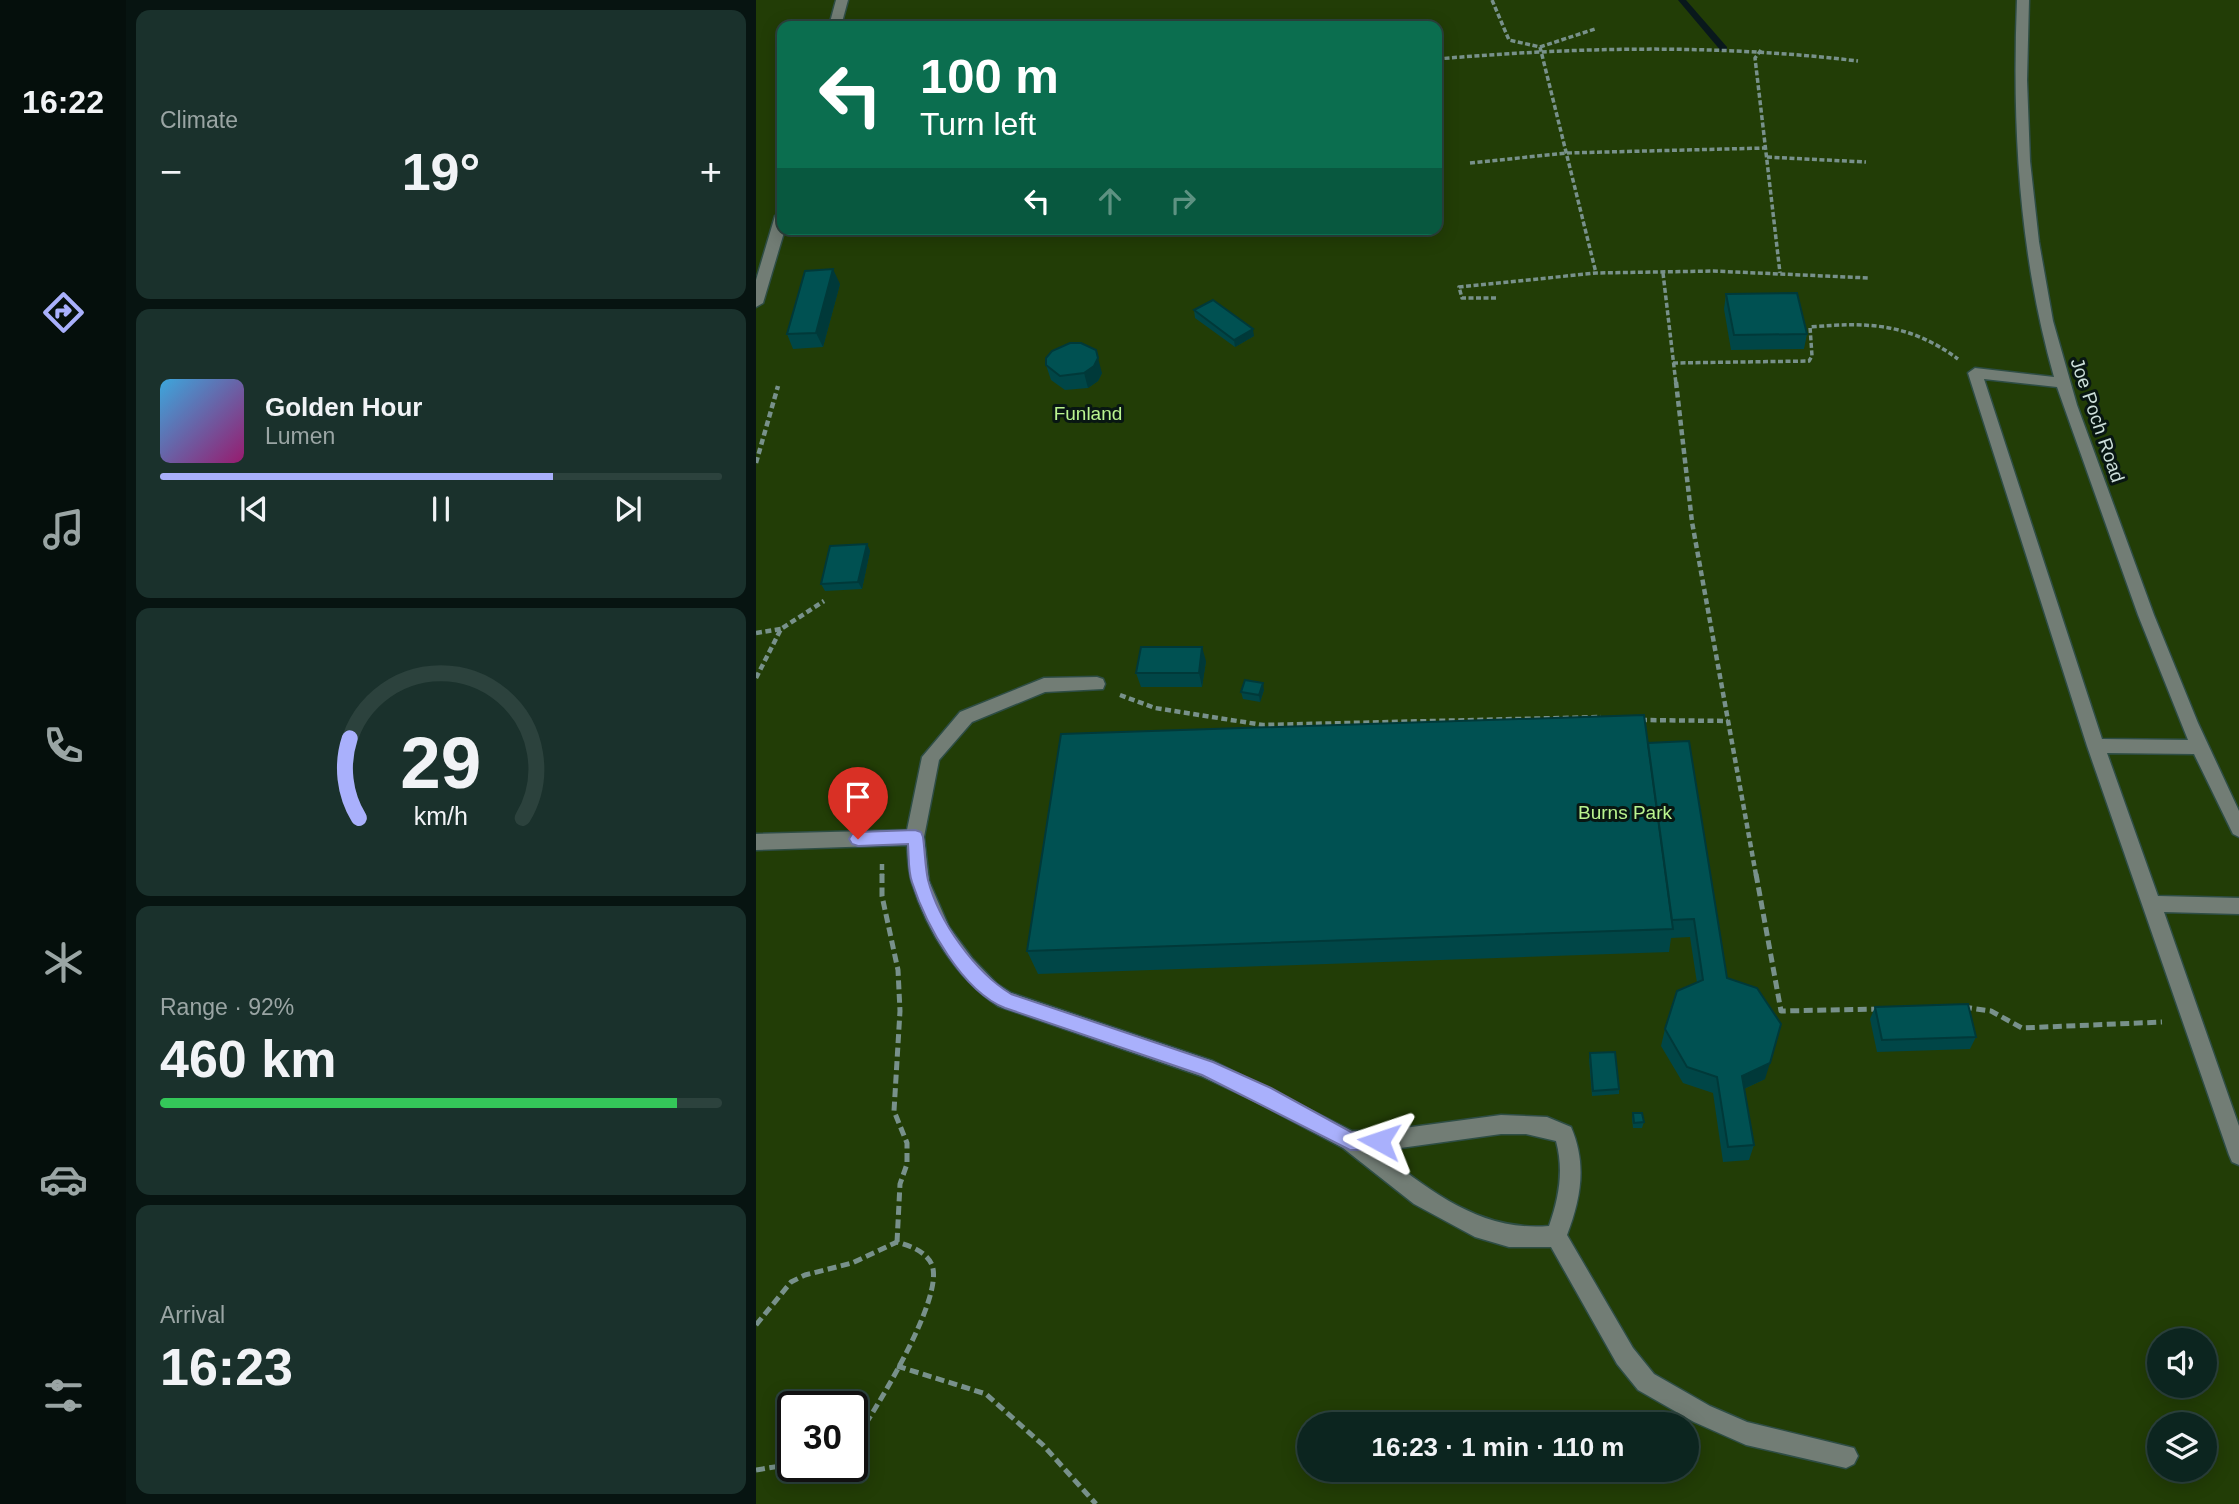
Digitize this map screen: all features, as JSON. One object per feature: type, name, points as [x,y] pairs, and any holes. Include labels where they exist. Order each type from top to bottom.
[{"type":"street","points":[[836,21],[842,0]]},
{"type":"street","name":"Joe Poch Road","points":[[2023,0],[2021,41],[2025,178],[2034,262],[2046,323],[2063,383],[2165,667],[2198,747],[2239,829]]},
{"type":"street","points":[[756,303],[777,233]]},
{"type":"street","points":[[2063,383],[1975,373],[2096,746],[2239,1155]]},
{"type":"street","points":[[1097,684],[1044,685],[966,717],[932,757],[915,837],[920,881],[942,932],[965,964],[990,990],[1016,1004],[1206,1068],[1264,1095],[1350,1141],[1410,1190],[1479,1229],[1529,1238],[1556,1236]]},
{"type":"street","points":[[2096,746],[2198,747]]},
{"type":"street","points":[[756,842],[915,837]]},
{"type":"street","points":[[2151,904],[2239,906]]},
{"type":"street","points":[[1350,1141],[1379,1141],[1512,1124],[1542,1124],[1554,1128],[1564,1134],[1572,1156],[1572,1181],[1556,1236]]},
{"type":"street","points":[[1556,1236],[1625,1356],[1646,1382],[1702,1414],[1746,1433],[1846,1456]]},
{"type":"path","points":[[1492,0],[1509,40],[1540,47],[1595,29]]},
{"type":"path","points":[[1540,47],[1596,273]]},
{"type":"path","points":[[1761,50],[1755,58],[1780,273]]},
{"type":"path","points":[[1442,59],[1542,52],[1761,50],[1858,61]]},
{"type":"path","points":[[1470,163],[1567,153],[1766,148]]},
{"type":"path","points":[[1766,157],[1866,162]]},
{"type":"path","points":[[1496,298],[1462,298],[1459,287],[1596,273],[1780,273],[1869,278]]},
{"type":"path","points":[[1663,273],[1692,522],[1781,1011],[1887,1009]]},
{"type":"path","points":[[1673,363],[1809,361],[1810,327],[1874,325],[1890,326],[1928,337],[1975,373]]},
{"type":"path","points":[[756,463],[778,386]]},
{"type":"path","points":[[756,633],[780,629],[824,601]]},
{"type":"path","points":[[756,678],[780,629]]},
{"type":"path","points":[[1097,684],[1155,708],[1263,725],[1607,717]]},
{"type":"path","points":[[1630,719],[1728,721]]},
{"type":"path","points":[[883,839],[882,896],[898,970],[900,1011],[894,1111],[907,1143],[907,1164],[900,1184],[897,1242]]},
{"type":"path","points":[[1954,1007],[1991,1011],[2022,1028],[2191,1021]]},
{"type":"path","points":[[756,1325],[791,1282],[805,1275],[852,1263],[897,1242],[916,1248],[928,1258],[933,1269],[933,1286],[916,1330],[868,1422]]},
{"type":"path","points":[[897,1366],[986,1394],[1043,1445],[1096,1504]]},
{"type":"path","points":[[756,1471],[777,1467]]},
{"type":"green space","name":"Burns Park","points":[[756,0],[2239,0],[2239,1504],[756,1504]]},
{"type":"building","points":[[833,269],[816,333],[787,334],[805,271]]},
{"type":"building","points":[[1797,293],[1807,334],[1734,335],[1726,294]]},
{"type":"building","points":[[1213,300],[1253,329],[1234,340],[1194,310]]},
{"type":"building","points":[[1070,343],[1081,343],[1096,350],[1098,358],[1094,366],[1084,373],[1060,376],[1046,365],[1046,358],[1052,351]]},
{"type":"building","points":[[867,544],[858,582],[821,584],[830,546]]},
{"type":"building","points":[[1141,647],[1202,647],[1199,673],[1136,673]]},
{"type":"building","points":[[1245,680],[1263,683],[1259,695],[1241,692]]},
{"type":"building","points":[[1644,715],[1673,929],[1027,951],[1061,734]]},
{"type":"building","points":[[1689,741],[1727,978],[1757,988],[1781,1024],[1770,1063],[1742,1076],[1754,1145],[1728,1147],[1717,1077],[1687,1067],[1665,1029],[1677,991],[1703,980],[1694,919],[1672,920],[1648,743]]},
{"type":"building","points":[[1968,1004],[1976,1037],[1882,1040],[1875,1007]]},
{"type":"building","points":[[1615,1052],[1619,1089],[1593,1091],[1590,1053]]},
{"type":"building","points":[[1633,1113],[1642,1113],[1644,1122],[1634,1123]]},
{"type":"waterway","points":[[1682,0],[1724,49]]},
{"type":"route","points":[[858,839],[915,837],[920,881],[942,932],[965,964],[990,990],[1005,1000],[1206,1068],[1264,1095],[1350,1141],[1379,1141]]},
{"type":"park label","name":"Funland","points":[[1088,413]]}]
